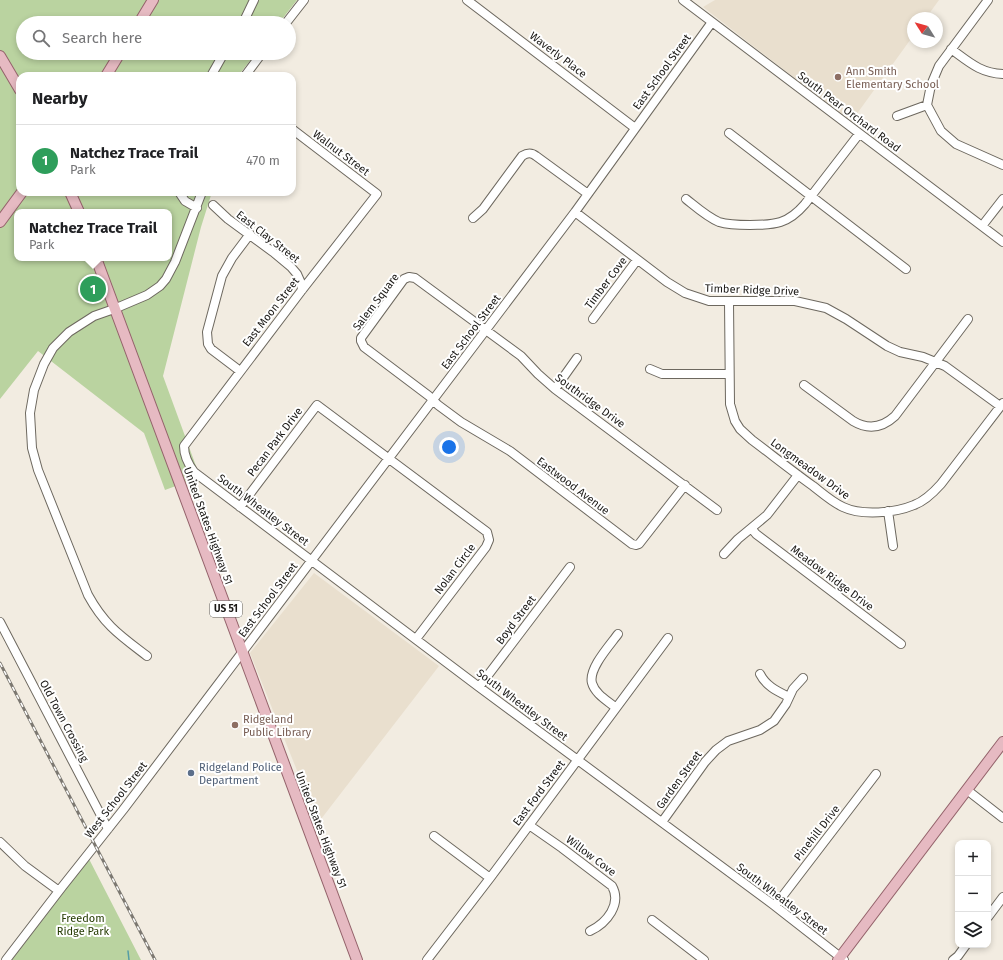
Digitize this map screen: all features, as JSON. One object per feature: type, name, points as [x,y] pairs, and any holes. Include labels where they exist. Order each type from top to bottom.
[{"type":"main road","points":[[143,16],[153,0]]},
{"type":"main road","points":[[0,56],[16,83]]},
{"type":"main road","points":[[108,72],[116,60]]},
{"type":"main road","points":[[0,222],[19,196]]},
{"type":"main road","points":[[72,196],[77,209]]},
{"type":"main road","name":"United States Highway 51","points":[[97,261],[357,960]]},
{"type":"main road","points":[[841,959],[1003,742]]},
{"type":"street","points":[[247,16],[254,0]]},
{"type":"street","points":[[291,16],[304,0]]},
{"type":"street","name":"Waverly Place","points":[[467,0],[635,128]]},
{"type":"street","name":"South Pear Orchard Road","points":[[683,0],[1003,242]]},
{"type":"street","points":[[988,0],[940,66],[931,85],[927,105],[941,131],[956,144],[1003,165]]},
{"type":"street","name":"East School Street","points":[[242,653],[575,212],[712,22]]},
{"type":"street","points":[[951,49],[978,68],[994,74],[1003,74]]},
{"type":"street","points":[[213,72],[220,60]]},
{"type":"street","points":[[248,72],[257,60]]},
{"type":"street","points":[[897,116],[927,105]]},
{"type":"street","name":"Walnut Street","points":[[296,132],[377,194]]},
{"type":"street","points":[[729,133],[906,269]]},
{"type":"street","points":[[686,199],[701,211],[720,222],[739,225],[772,225],[790,218],[798,212],[859,134]]},
{"type":"street","points":[[473,218],[483,209],[522,156],[526,154],[532,153],[588,194]]},
{"type":"street","name":"East Moon Street","points":[[189,466],[184,452],[184,446],[377,194]]},
{"type":"street","points":[[182,196],[185,201],[197,208]]},
{"type":"street","points":[[147,656],[109,626],[94,606],[88,595],[38,470],[32,448],[30,413],[34,390],[44,364],[53,348],[68,332],[94,316],[147,295],[160,286],[166,279],[175,262],[201,196]]},
{"type":"street","points":[[982,226],[1003,199]]},
{"type":"street","name":"East Clay Street","points":[[213,205],[228,219],[250,234],[291,267],[297,274],[302,290]]},
{"type":"street","name":"Timber Ridge Drive","points":[[575,212],[637,260],[684,293],[709,301],[795,301],[817,306],[838,314],[887,346],[900,352],[936,362],[1002,404]]},
{"type":"street","points":[[240,371],[211,349],[208,344],[207,332],[222,276],[232,258],[250,234]]},
{"type":"street","name":"Timber Cove","points":[[593,319],[637,260]]},
{"type":"street","name":"Salem Square","points":[[433,400],[364,347],[361,341],[362,336],[404,279],[409,276],[415,278],[486,330]]},
{"type":"street","name":"Longmeadow Drive","points":[[729,302],[730,404],[732,413],[740,429],[798,475],[843,507],[861,512],[888,511],[915,505],[932,493],[1002,404]]},
{"type":"street","points":[[804,385],[853,421],[865,427],[877,426],[889,421],[895,416],[968,318]]},
{"type":"street","name":"Southridge Drive","points":[[486,330],[521,356],[541,378],[555,389],[685,486]]},
{"type":"street","points":[[555,389],[577,358]]},
{"type":"street","points":[[650,369],[662,374],[729,374]]},
{"type":"street","name":"Eastwood Avenue","points":[[433,400],[460,422],[510,452],[636,545],[639,544],[685,486]]},
{"type":"street","name":"Pecan Park Drive","points":[[240,507],[317,405],[388,459]]},
{"type":"street","name":"Nolan Circle","points":[[388,459],[487,532],[489,540],[486,547],[416,639]]},
{"type":"street","name":"South Wheatley Street","points":[[189,466],[194,472],[479,687],[775,906],[841,959]]},
{"type":"street","points":[[724,554],[738,539],[752,529],[770,511],[798,475]]},
{"type":"street","points":[[685,486],[717,510]]},
{"type":"street","points":[[888,511],[893,546]]},
{"type":"street","name":"Meadow Ridge Drive","points":[[752,529],[756,534],[901,644]]},
{"type":"street","name":"Boyd Street","points":[[479,687],[570,567]]},
{"type":"street","name":"Old Town Crossing","points":[[0,622],[108,829]]},
{"type":"street","points":[[616,708],[598,693],[592,683],[592,675],[596,664],[618,634]]},
{"type":"street","name":"East Ford Street","points":[[427,960],[490,878],[668,638]]},
{"type":"street","name":"West School Street","points":[[6,960],[242,653]]},
{"type":"street","points":[[760,674],[763,680],[770,687],[789,697]]},
{"type":"street","name":"Garden Street","points":[[662,822],[705,762],[716,750],[728,741],[760,730],[774,720],[781,712],[793,689],[803,678]]},
{"type":"street","name":"Pinehill Drive","points":[[775,906],[876,774]]},
{"type":"street","points":[[967,790],[1003,818]]},
{"type":"street","name":"Willow Cove","points":[[529,824],[612,886],[616,898],[612,911],[600,926],[590,931]]},
{"type":"street","points":[[434,836],[490,878]]},
{"type":"street","points":[[0,842],[25,866],[59,891]]},
{"type":"street","points":[[991,913],[1003,898]]},
{"type":"street","points":[[652,920],[704,960]]},
{"type":"street","points":[[953,960],[964,948]]},
{"type":"shaded area","name":"Ann Smith Elementary School","points":[[715,0],[939,0],[930,12],[907,12],[907,44],[851,122],[703,7]]},
{"type":"shaded area","points":[[314,573],[439,666],[318,823],[250,653]]},
{"type":"green space","points":[[0,0],[297,0],[284,16],[16,16],[16,60],[251,60],[241,72],[16,72],[16,196],[211,196],[201,227],[163,376],[200,477],[165,490],[144,433],[38,351],[0,399]]},
{"type":"green space","name":"Freedom Ridge Park","points":[[89,859],[141,960],[12,960]]},
{"type":"waterway","points":[[128,951],[129,960]]},
{"type":"railway","points":[[0,663],[155,960]]},
{"type":"place","name":"Ann Smith Elementary School","points":[[838,77]]},
{"type":"place","name":"Natchez Trace Trail","points":[[93,289]]},
{"type":"place","name":"Ridgeland Public Library","points":[[235,725]]},
{"type":"place","name":"Ridgeland Police Department","points":[[191,773]]}]
